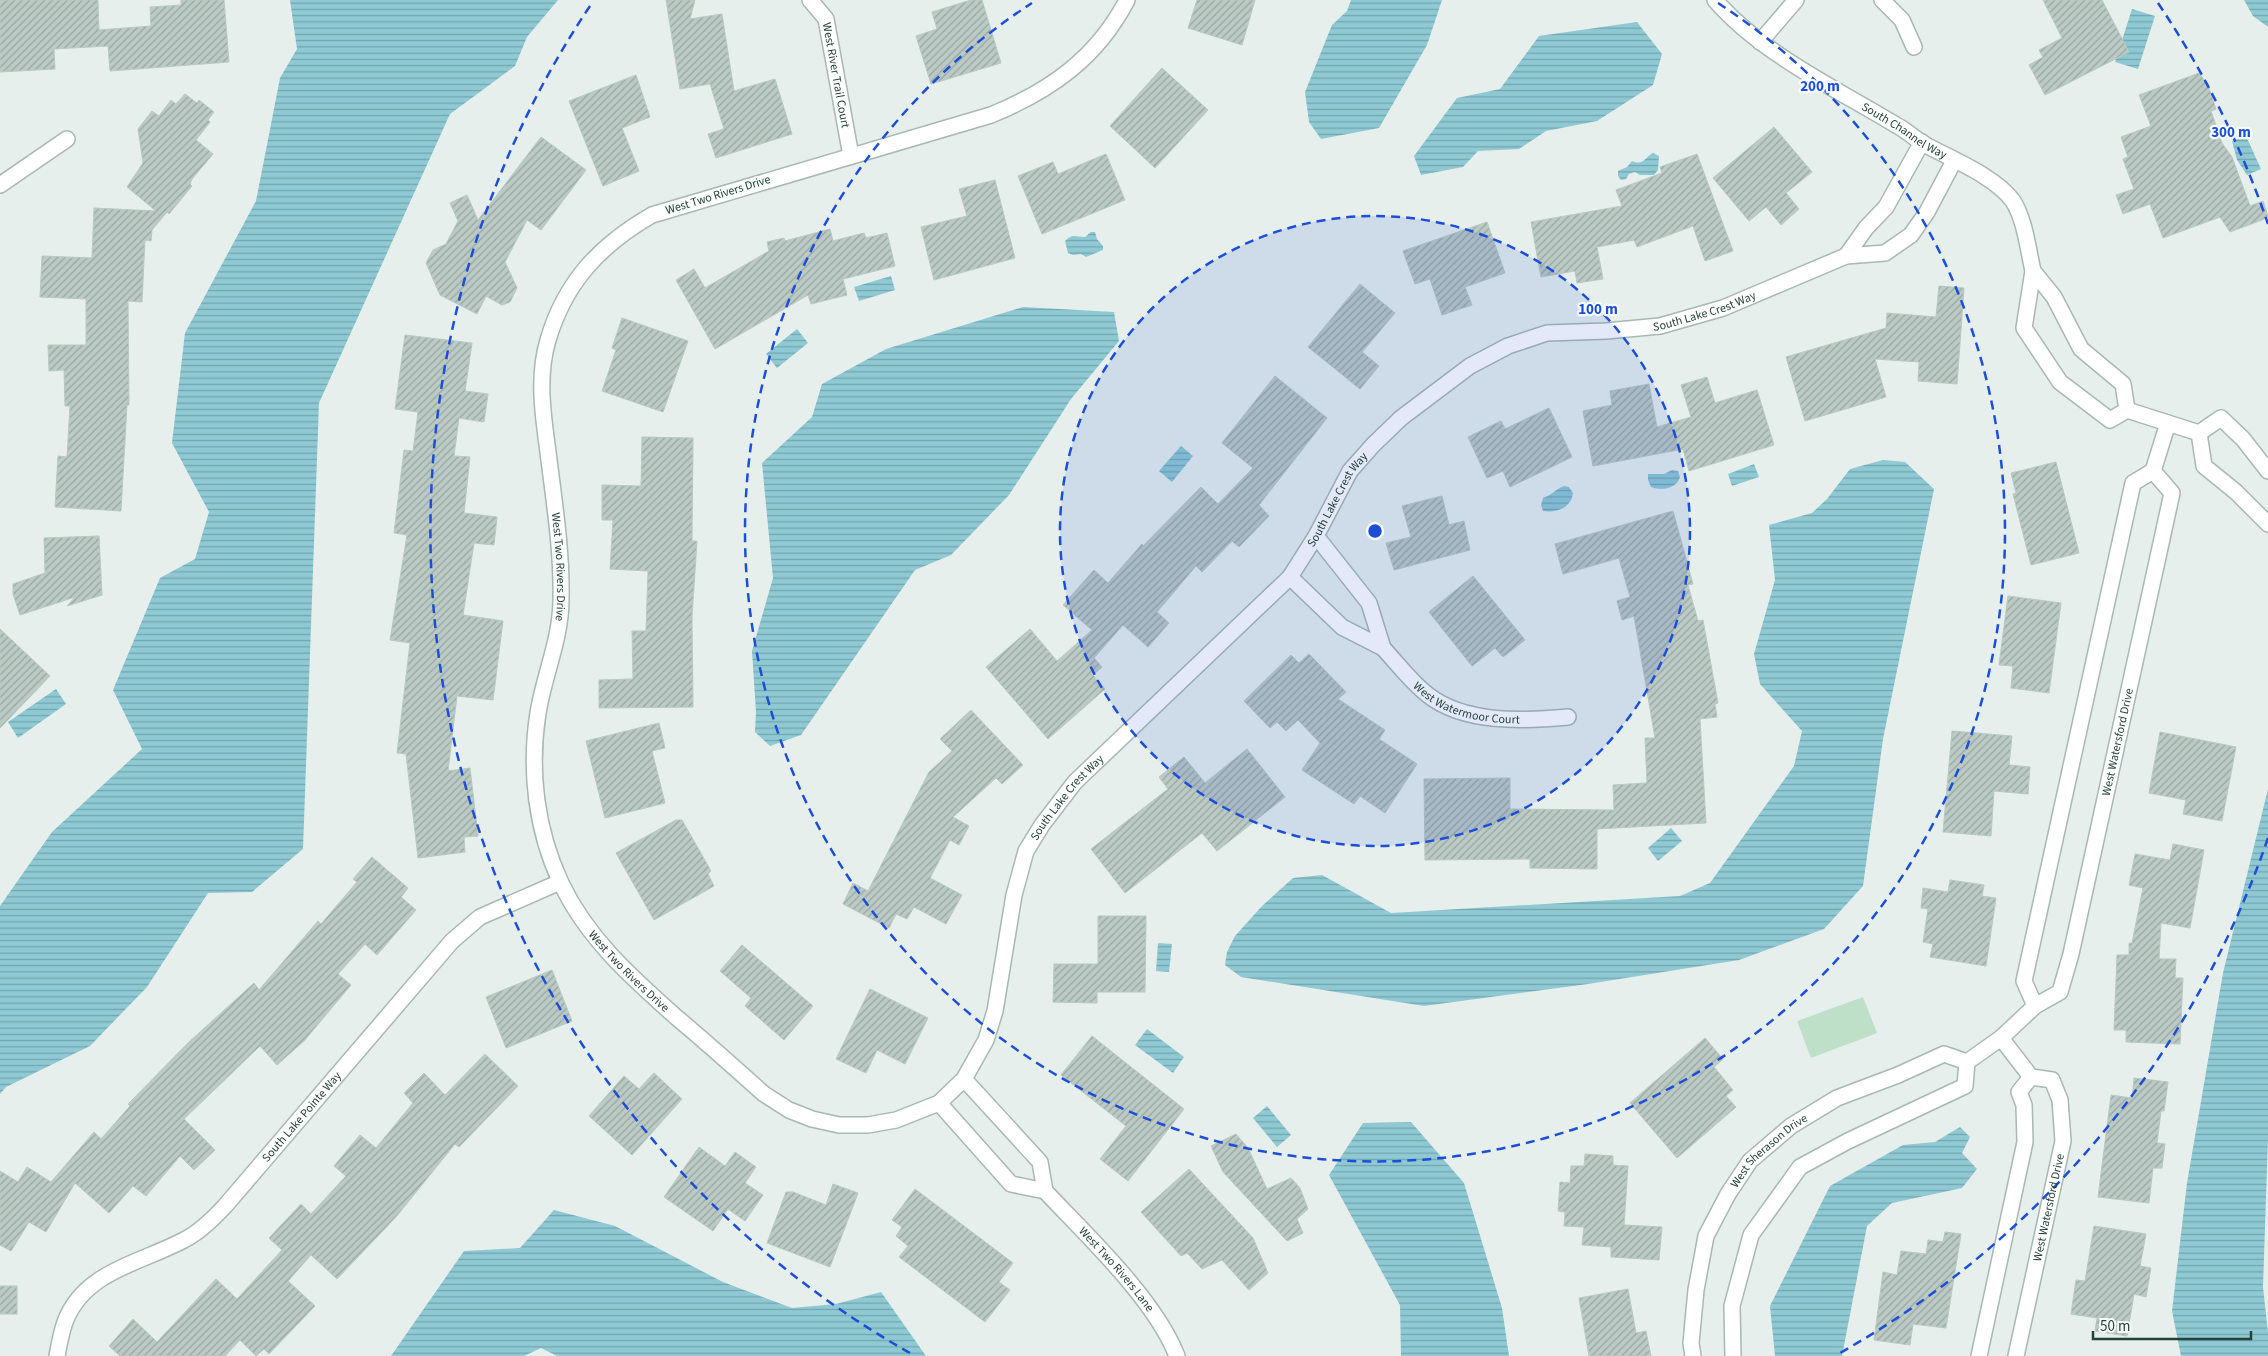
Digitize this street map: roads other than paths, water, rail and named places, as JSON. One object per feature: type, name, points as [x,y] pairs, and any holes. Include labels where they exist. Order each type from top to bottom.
[{"type":"street","name":"West River Trail Court","points":[[810,0],[826,19],[851,156]]},
{"type":"street","name":"West Two Rivers Drive","points":[[1004,963],[995,1011],[986,1040],[964,1078],[939,1103],[896,1120],[868,1125],[839,1125],[812,1119],[789,1110],[764,1094],[612,958],[590,932],[560,882],[546,843],[539,815],[534,777],[534,750],[538,713],[554,651],[561,601],[560,555],[542,406],[542,379],[547,343],[558,311],[578,276],[602,249],[626,230],[652,215],[991,115],[1044,90],[1089,53],[1105,34],[1127,0]]},
{"type":"street","name":"South Channel Way","points":[[1715,0],[1760,42],[1831,88],[1898,126],[1954,161],[1995,183],[2013,202],[2020,217],[2033,270],[2024,328],[2060,382],[2110,420],[2127,410],[2123,384],[2081,349],[2054,297],[2033,270]]},
{"type":"street","points":[[1760,42],[1796,0]]},
{"type":"street","points":[[1882,0],[1902,20],[1914,47]]},
{"type":"street","points":[[0,185],[67,138]]},
{"type":"street","points":[[1846,256],[1866,228],[1886,207],[1922,142]]},
{"type":"street","name":"South Lake Crest Way","points":[[1004,963],[1014,894],[1023,860],[1042,825],[1075,782],[1290,577],[1316,536],[1350,471],[1401,418],[1470,366],[1508,346],[1547,333],[1606,331],[1660,326],[1723,308],[1846,256],[1885,253],[1911,235],[1927,212],[1954,161]]},
{"type":"street","points":[[2127,410],[2199,433]]},
{"type":"street","points":[[2199,433],[2221,418],[2243,439],[2268,471]]},
{"type":"street","points":[[2036,1006],[2024,981],[2133,484],[2153,471],[2168,423]]},
{"type":"street","points":[[2199,433],[2204,466],[2236,492],[2268,524]]},
{"type":"street","name":"West Watersford Drive","points":[[2001,1038],[2036,1006],[2060,992],[2074,944],[2172,493],[2153,471]]},
{"type":"street","name":"West Watermoor Court","points":[[1316,536],[1369,603],[1383,648]]},
{"type":"street","name":"West Watermoor Court","points":[[1290,577],[1342,627],[1383,648],[1428,696],[1464,713],[1520,721],[1568,717]]},
{"type":"street","name":"South Lake Pointe Way","points":[[57,1356],[65,1322],[79,1299],[95,1282],[116,1269],[184,1240],[205,1226],[225,1206],[452,941],[480,917],[560,882]]},
{"type":"street","points":[[1733,1356],[1732,1306],[1751,1236],[1800,1167],[1848,1141],[1965,1086],[1967,1062],[2001,1038],[2031,1077],[2019,1092],[2024,1105],[2025,1142],[1980,1356]]},
{"type":"street","name":"West Sherason Drive","points":[[1693,1356],[1691,1343],[1696,1290],[1706,1236],[1728,1194],[1750,1161],[1791,1126],[1837,1098],[1898,1075],[1944,1054],[1967,1062]]},
{"type":"street","name":"West Watersford Drive","points":[[2016,1356],[2063,1141],[2060,1100],[2052,1080],[2031,1077]]},
{"type":"street","points":[[939,1103],[1011,1184],[1045,1191],[1040,1162],[964,1078]]},
{"type":"street","name":"West Two Rivers Lane","points":[[1045,1191],[1134,1288],[1155,1317],[1177,1356]]},
{"type":"water","points":[[290,0],[558,0],[527,37],[515,66],[450,114],[319,403],[303,849],[252,892],[208,893],[147,987],[90,1046],[6,1087],[0,1094],[0,906],[52,832],[142,749],[113,690],[160,578],[195,559],[209,512],[172,443],[185,333],[256,201],[280,78],[297,49]]},
{"type":"water","points":[[1351,0],[1442,0],[1427,45],[1379,128],[1321,139],[1309,122],[1305,92],[1332,25],[1347,11]]},
{"type":"water","points":[[2244,0],[2268,0],[2268,27],[2253,16]]},
{"type":"water","points":[[2132,9],[2155,16],[2138,69],[2115,62]]},
{"type":"water","points":[[1637,22],[1662,54],[1653,85],[1597,121],[1546,131],[1519,149],[1478,151],[1463,167],[1421,175],[1414,156],[1457,98],[1500,89],[1539,36]]},
{"type":"water","points":[[2246,136],[2261,169],[2247,175],[2237,160],[2232,141]]},
{"type":"water","points":[[1653,153],[1659,156],[1658,170],[1654,175],[1640,175],[1635,172],[1629,174],[1626,179],[1621,180],[1618,176],[1618,171],[1627,167],[1632,161],[1642,162]]},
{"type":"water","points":[[1091,232],[1095,232],[1097,239],[1103,246],[1103,250],[1086,257],[1081,254],[1073,255],[1068,253],[1065,241],[1072,236],[1085,237]]},
{"type":"water","points":[[891,276],[895,290],[859,301],[854,287]]},
{"type":"water","points":[[1023,307],[1114,312],[1119,341],[1071,399],[1009,495],[951,555],[915,570],[801,735],[770,746],[755,732],[756,712],[752,651],[773,578],[762,463],[812,417],[822,384],[886,349]]},
{"type":"water","points":[[797,329],[808,343],[777,368],[766,354]]},
{"type":"water","points":[[1181,446],[1193,456],[1172,482],[1159,471]]},
{"type":"water","points":[[1883,460],[1905,462],[1934,489],[1883,739],[1863,886],[1824,929],[1739,960],[1588,984],[1424,1006],[1241,977],[1225,965],[1227,952],[1235,936],[1262,906],[1293,878],[1322,875],[1391,913],[1680,896],[1710,883],[1794,766],[1802,731],[1760,684],[1754,654],[1775,580],[1769,525],[1812,513],[1827,499],[1850,469]]},
{"type":"water","points":[[1754,464],[1759,477],[1732,486],[1728,474]]},
{"type":"water","points":[[1672,470],[1678,471],[1680,477],[1675,484],[1664,489],[1651,487],[1648,474],[1664,474]]},
{"type":"water","points":[[1564,486],[1569,487],[1573,493],[1566,506],[1558,510],[1543,511],[1541,505],[1543,498]]},
{"type":"water","points":[[56,689],[66,704],[18,738],[8,722]]},
{"type":"water","points":[[2268,789],[2268,1138],[2263,1287],[2268,1333],[2268,1356],[2181,1356],[2172,1311],[2187,1183],[2223,973]]},
{"type":"water","points":[[1671,828],[1682,841],[1658,861],[1648,848]]},
{"type":"water","points":[[1158,943],[1172,944],[1169,972],[1156,971]]},
{"type":"water","points":[[1147,1029],[1184,1057],[1173,1073],[1135,1045]]},
{"type":"water","points":[[1267,1106],[1291,1135],[1277,1147],[1253,1118]]},
{"type":"water","points":[[1411,1122],[1464,1183],[1502,1308],[1509,1356],[1401,1356],[1400,1305],[1329,1175],[1363,1123]]},
{"type":"water","points":[[1960,1127],[1970,1137],[1962,1153],[1977,1169],[1962,1188],[1892,1203],[1867,1226],[1842,1356],[1775,1356],[1770,1306],[1830,1186],[1903,1145],[1935,1142]]},
{"type":"water","points":[[554,1210],[615,1226],[723,1282],[792,1308],[836,1304],[881,1292],[926,1356],[557,1356],[541,1348],[524,1356],[391,1356],[464,1251],[520,1248]]}]
